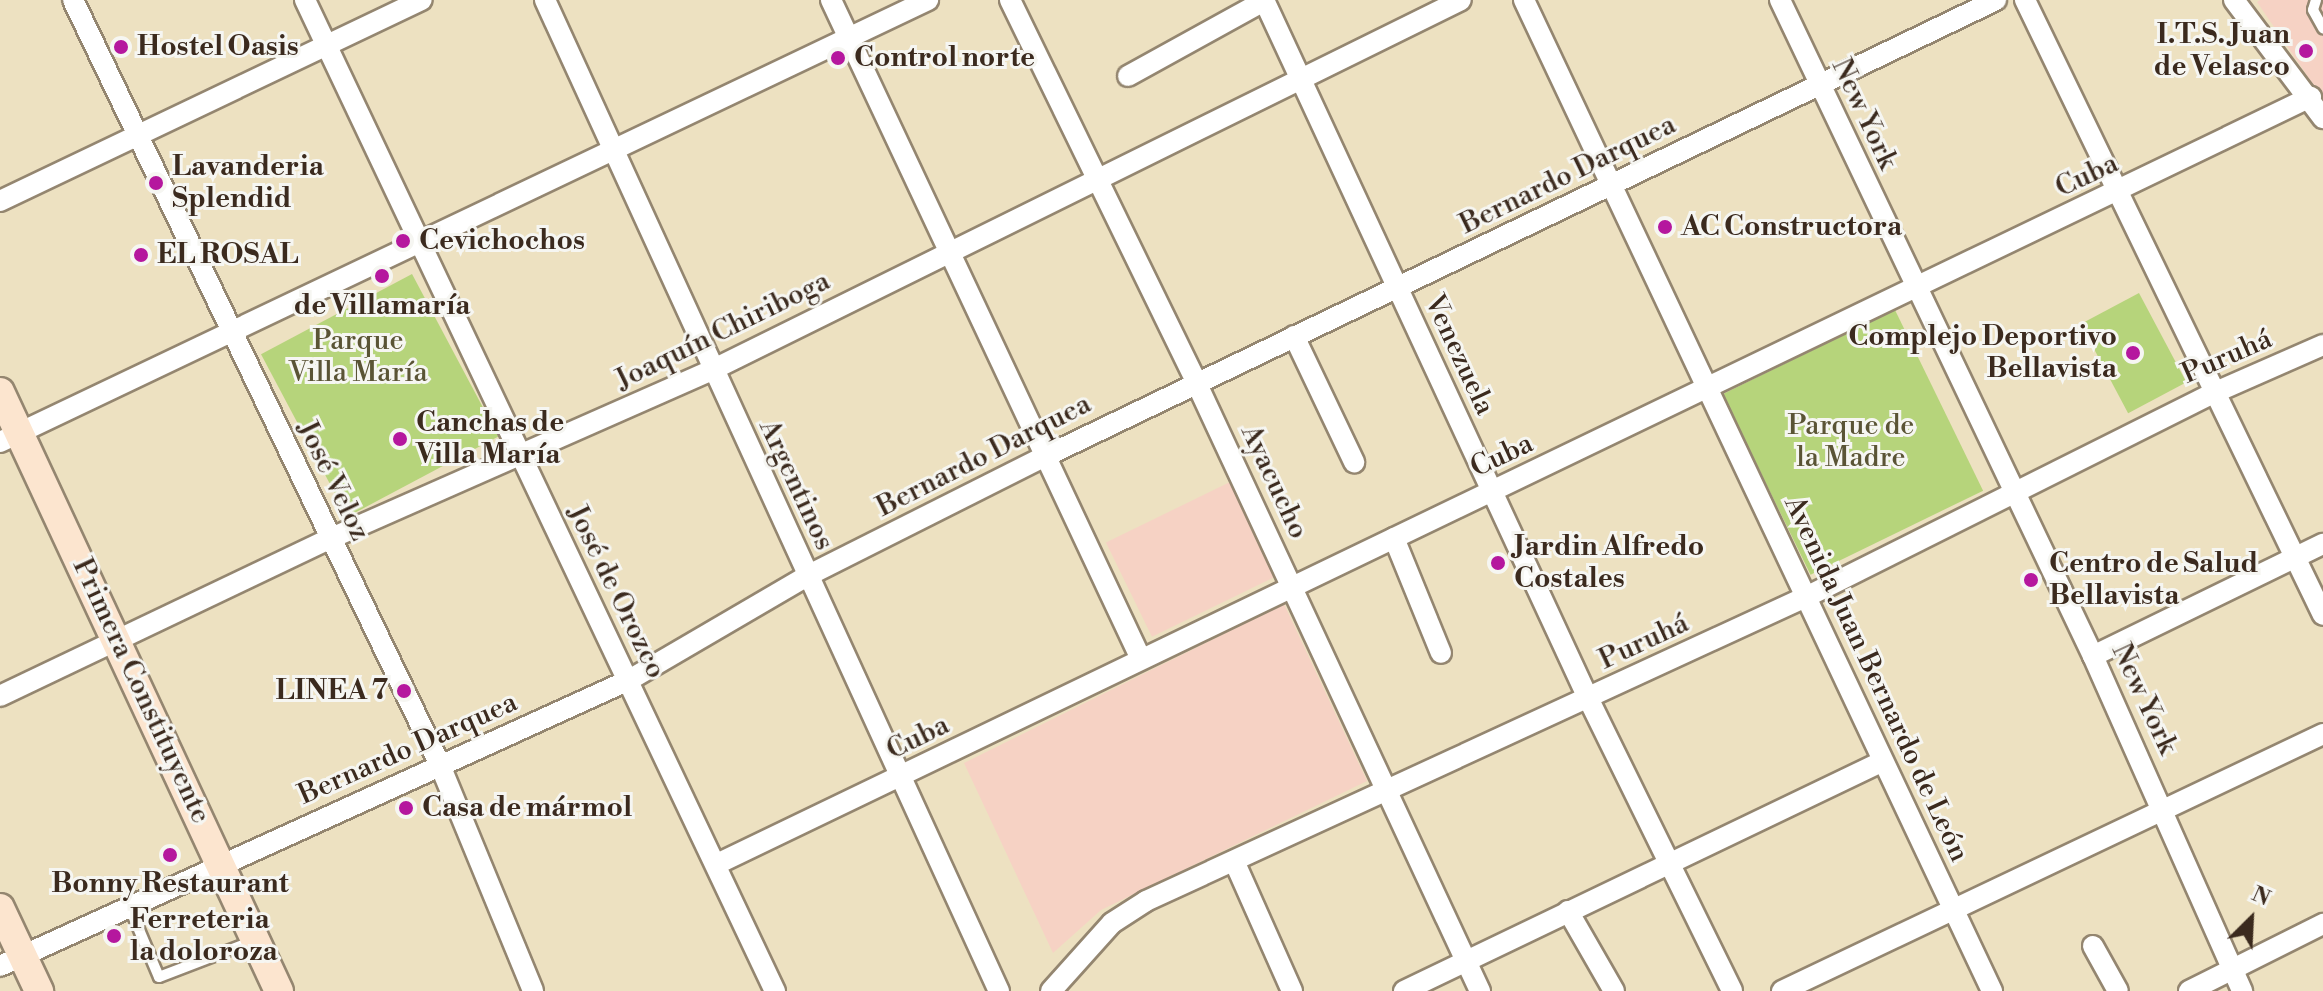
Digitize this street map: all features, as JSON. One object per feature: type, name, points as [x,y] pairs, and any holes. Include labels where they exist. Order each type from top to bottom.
[{"type":"main road","name":"Primera Constituyente","points":[[0,392],[10,438],[120,639],[279,991]]},
{"type":"main road","points":[[0,908],[12,961],[39,991]]},
{"type":"street","name":"José Veloz","points":[[73,0],[230,333],[440,765],[533,991]]},
{"type":"street","name":"José de Orozco","points":[[305,0],[518,458],[629,680],[775,991]]},
{"type":"street","points":[[0,201],[422,0]]},
{"type":"street","name":"Argentinos","points":[[545,0],[999,991]]},
{"type":"street","points":[[831,0],[1141,659]]},
{"type":"street","points":[[10,438],[928,0]]},
{"type":"street","name":"Ayacucho","points":[[1010,0],[1196,382],[1480,991]]},
{"type":"street","name":"Joaquín Chiriboga","points":[[0,696],[329,539],[712,370],[1461,0]]},
{"type":"street","name":"Avenida Juan Bernardo de León","points":[[1524,0],[1992,991]]},
{"type":"street","name":"New York","points":[[1780,0],[2093,656],[2163,807],[2242,991]]},
{"type":"street","name":"Bernardo Darquea","points":[[12,961],[629,680],[807,576],[1044,457],[1996,0]]},
{"type":"street","points":[[2025,0],[2323,615]]},
{"type":"street","points":[[2234,0],[2317,94],[2323,118]]},
{"type":"street","points":[[1128,76],[1264,1]]},
{"type":"street","name":"Venezuela","points":[[1264,1],[1588,698],[1672,861],[1732,991]]},
{"type":"street","name":"Cuba","points":[[717,864],[2119,192],[2317,94]]},
{"type":"street","points":[[1294,336],[1354,462]]},
{"type":"street","name":"Puruhá","points":[[1051,991],[1112,923],[1146,901],[1235,863],[1808,596],[2216,392],[2323,345]]},
{"type":"street","points":[[1394,538],[1441,653]]},
{"type":"street","points":[[2093,656],[2323,544]]},
{"type":"street","points":[[1782,991],[2163,807],[2323,734]]},
{"type":"street","points":[[1404,991],[1883,761]]},
{"type":"street","points":[[1235,863],[1292,991]]},
{"type":"street","points":[[1568,911],[1614,991]]},
{"type":"street","points":[[2189,991],[2323,924]]},
{"type":"street","points":[[2093,946],[2118,991]]},
{"type":"lane","points":[[2316,0],[2313,10],[2323,28]]},
{"type":"lane","points":[[129,906],[159,977],[243,945]]},
{"type":"shaded area","name":"I.T.S. Juan de Velasco","points":[[2323,0],[2323,99],[2257,2]]},
{"type":"shaded area","points":[[1230,482],[1276,576],[1152,637],[1106,542]]},
{"type":"shaded area","points":[[1284,604],[1367,781],[1101,910],[1053,953],[964,763]]},
{"type":"green space","name":"Parque Villa María","points":[[412,274],[498,436],[347,517],[261,354]]},
{"type":"green space","name":"Complejo Deportivo Bellavista","points":[[2139,293],[2186,382],[2128,413],[2081,324]]},
{"type":"green space","name":"Parque de la Madre","points":[[1895,310],[1983,491],[1811,575],[1722,394]]},
{"type":"place","name":"Hostel Oasis","points":[[121,47]]},
{"type":"place","name":"I.T.S. Juan de Velasco","points":[[2306,51]]},
{"type":"place","name":"Control norte","points":[[838,58]]},
{"type":"place","name":"Lavanderia Splendid","points":[[156,183]]},
{"type":"place","name":"AC Constructora","points":[[1665,227]]},
{"type":"place","name":"Cevichochos","points":[[403,241]]},
{"type":"place","name":"EL ROSAL","points":[[141,255]]},
{"type":"place","name":"de Villamaría","points":[[382,276]]},
{"type":"place","name":"Complejo Deportivo Bellavista","points":[[2133,353]]},
{"type":"place","name":"Canchas de Villa María","points":[[400,439]]},
{"type":"place","name":"Jardin Alfredo Costales","points":[[1498,563]]},
{"type":"place","name":"Centro de Salud Bellavista","points":[[2031,580]]},
{"type":"place","name":"LINEA 7","points":[[404,691]]},
{"type":"place","name":"Casa de mármol","points":[[406,808]]},
{"type":"place","name":"Bonny Restaurant","points":[[170,855]]},
{"type":"place","name":"Ferreteria la doloroza","points":[[114,936]]}]
